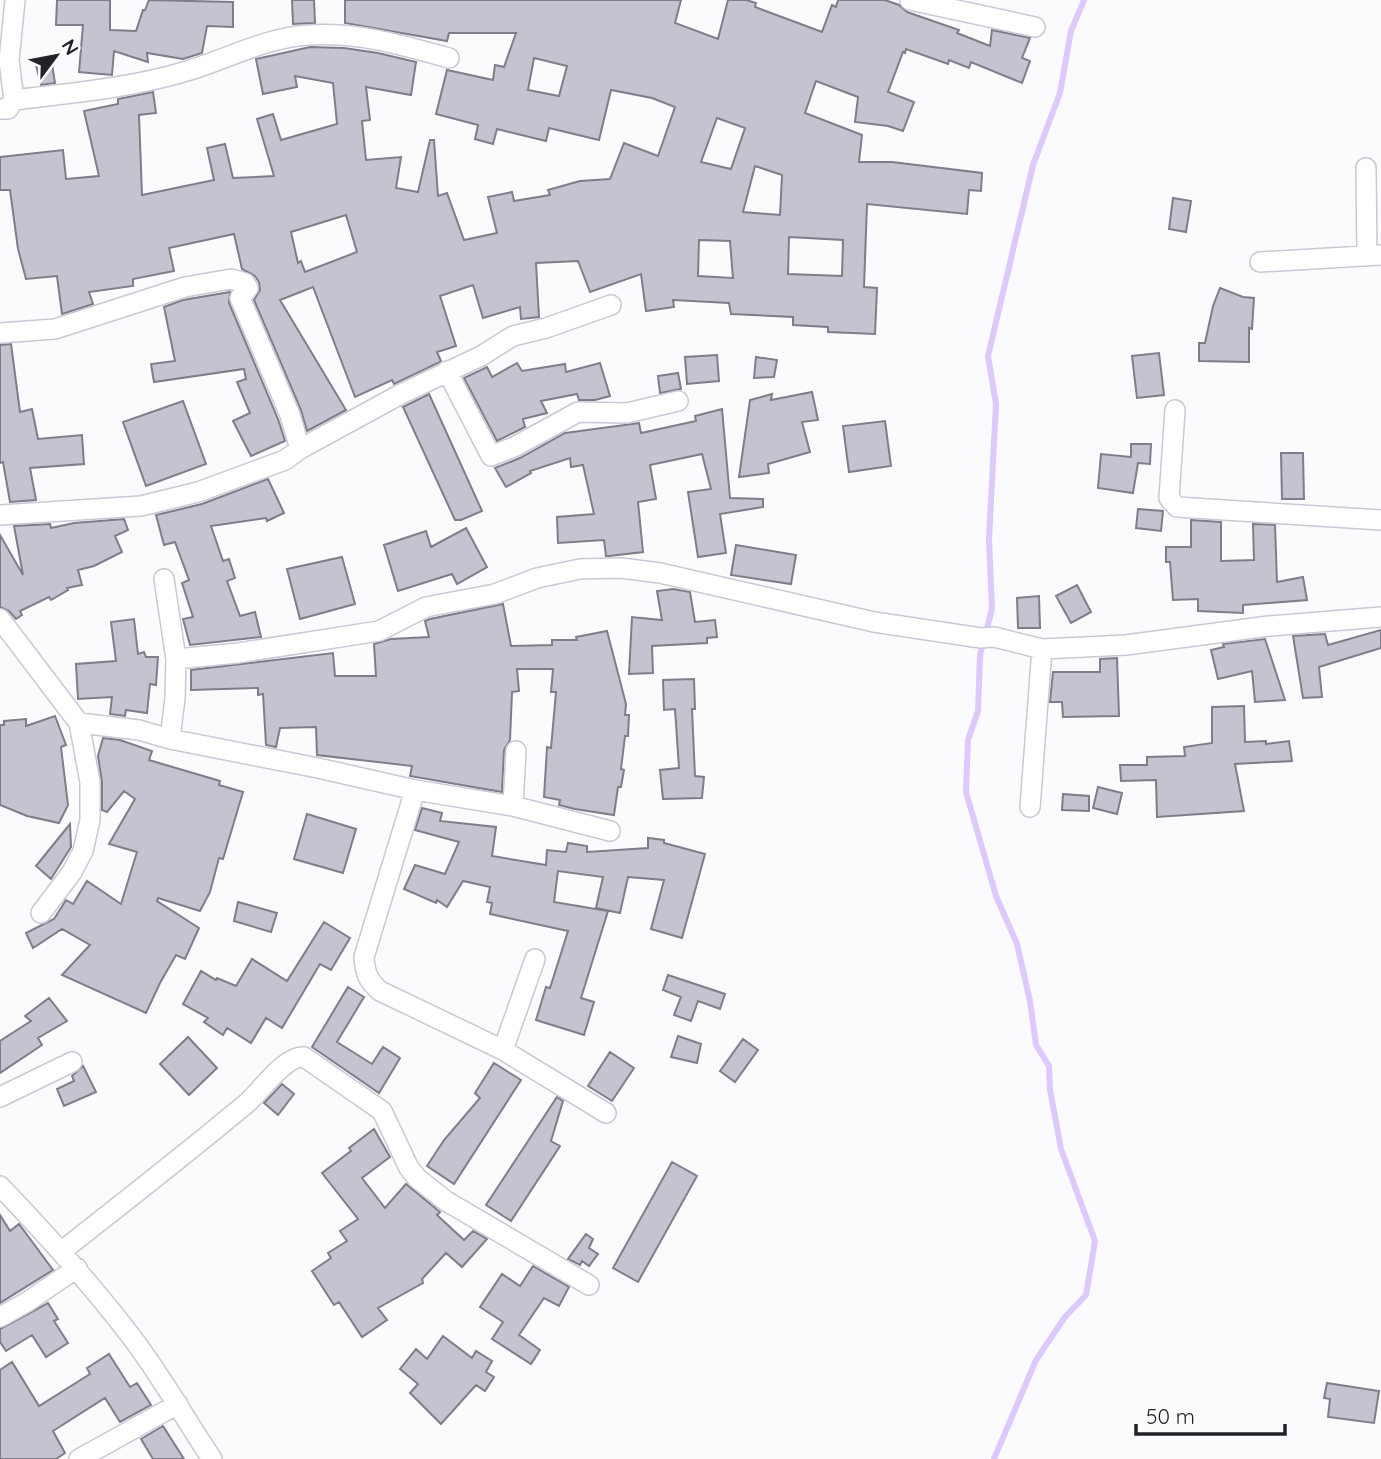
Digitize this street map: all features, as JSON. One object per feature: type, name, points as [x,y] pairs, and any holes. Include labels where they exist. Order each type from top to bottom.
[{"type":"street","points":[[15,0],[7,104],[117,88],[186,71],[274,41],[307,35],[338,34],[383,39],[449,58]]},
{"type":"street","points":[[910,0],[1035,27]]},
{"type":"street","points":[[1260,262],[1374,255],[1366,168]]},
{"type":"street","points":[[0,333],[55,329],[185,287],[231,279],[240,280],[248,288],[240,298],[290,415],[300,449]]},
{"type":"street","points":[[0,515],[141,506],[208,489],[285,460],[300,449],[513,336],[546,328],[611,305]]},
{"type":"street","points":[[447,370],[491,456],[514,447],[578,412],[627,413],[678,401]]},
{"type":"street","points":[[1175,410],[1168,498],[1177,507],[1381,520]]},
{"type":"street","points":[[176,659],[238,653],[379,631],[426,607],[495,594],[537,578],[580,569],[621,568],[660,573],[874,622],[987,638],[1042,649],[1126,645],[1269,626],[1381,617]]},
{"type":"street","points":[[164,579],[176,659],[170,739]]},
{"type":"street","points":[[0,619],[79,723],[90,782],[90,820],[83,851],[72,872],[41,914]]},
{"type":"street","points":[[1030,807],[1042,649]]},
{"type":"street","points":[[79,723],[139,730],[170,739],[415,790],[513,806],[610,831]]},
{"type":"street","points":[[513,806],[516,751]]},
{"type":"street","points":[[415,790],[364,957],[365,973],[380,992],[503,1050],[607,1113]]},
{"type":"street","points":[[503,1050],[535,959]]},
{"type":"street","points":[[62,1251],[181,1158],[297,1056],[304,1057],[382,1111],[409,1168],[446,1200],[589,1285]]},
{"type":"street","points":[[0,1097],[72,1062]]},
{"type":"street","points":[[0,1186],[77,1268],[135,1341],[212,1459]]},
{"type":"street","points":[[0,1317],[77,1268]]},
{"type":"street","points":[[79,1459],[178,1404]]},
{"type":"building","points":[[57,0],[110,0],[110,30],[136,31],[149,0],[233,2],[233,27],[207,26],[202,53],[183,59],[147,53],[148,62],[114,51],[112,75],[79,72],[83,25],[56,25]]},
{"type":"building","points":[[292,0],[314,0],[315,23],[293,24]]},
{"type":"building","points":[[345,0],[681,0],[675,23],[718,39],[728,0],[756,3],[755,7],[822,32],[832,5],[836,7],[838,0],[885,0],[899,5],[907,12],[959,30],[957,33],[990,46],[992,30],[1030,38],[1022,58],[1030,61],[1022,83],[971,62],[969,68],[949,60],[948,64],[906,49],[888,92],[914,102],[903,131],[888,126],[855,122],[858,97],[816,81],[805,113],[862,135],[859,162],[892,162],[982,173],[981,191],[969,190],[967,214],[867,204],[864,287],[877,288],[875,334],[828,332],[828,327],[793,325],[793,317],[731,314],[729,303],[673,300],[674,307],[646,311],[641,274],[590,292],[578,261],[536,263],[539,317],[521,319],[520,307],[483,318],[473,285],[440,296],[456,346],[437,352],[441,361],[438,363],[394,384],[392,380],[355,397],[313,287],[280,300],[346,410],[307,431],[301,410],[254,300],[260,290],[259,282],[255,276],[242,269],[234,234],[169,248],[174,271],[133,279],[133,286],[89,292],[93,304],[62,314],[57,276],[26,279],[18,249],[10,190],[0,190],[0,157],[63,150],[66,179],[99,176],[84,111],[118,104],[118,99],[153,92],[156,113],[139,115],[142,195],[214,180],[207,148],[225,144],[233,178],[274,176],[257,119],[273,114],[281,140],[337,124],[333,83],[295,76],[297,87],[263,94],[256,59],[310,47],[378,53],[416,62],[411,95],[366,87],[370,120],[362,121],[366,160],[401,157],[396,188],[418,192],[430,140],[434,140],[438,196],[447,193],[464,240],[497,233],[488,197],[512,192],[514,201],[550,195],[548,190],[580,181],[610,179],[624,143],[658,156],[675,107],[652,98],[611,90],[599,140],[549,128],[546,141],[497,129],[493,144],[475,139],[478,125],[436,114],[447,70],[493,80],[495,65],[504,67],[516,33],[449,33],[447,41],[345,23]],"holes":[[[534,58],[567,66],[559,96],[528,90]],[[717,118],[745,128],[731,169],[701,162]],[[755,166],[782,175],[780,215],[743,212]],[[346,215],[357,252],[305,272],[301,261],[298,263],[291,232]],[[789,237],[843,240],[842,276],[788,274]],[[699,240],[730,241],[733,278],[698,276]]]},
{"type":"building","points":[[34,57],[51,58],[55,83],[41,85]]},
{"type":"building","points":[[1173,198],[1191,201],[1186,232],[1169,229]]},
{"type":"building","points":[[1220,288],[1243,297],[1254,298],[1252,329],[1249,328],[1249,362],[1199,361],[1199,343],[1205,343]]},
{"type":"building","points":[[230,292],[229,303],[285,441],[251,456],[233,421],[250,413],[237,382],[246,379],[244,369],[154,382],[151,364],[175,361],[164,307],[183,300]]},
{"type":"building","points":[[11,344],[20,412],[32,409],[38,439],[82,435],[84,464],[30,468],[36,500],[10,502],[3,462],[0,463],[0,345]]},
{"type":"building","points":[[1159,353],[1164,395],[1137,398],[1132,356]]},
{"type":"building","points":[[717,355],[719,381],[687,384],[685,357]]},
{"type":"building","points":[[756,357],[777,360],[774,377],[754,378]]},
{"type":"building","points":[[517,363],[522,371],[565,364],[566,372],[600,363],[610,396],[579,400],[577,394],[541,401],[547,413],[523,419],[525,427],[497,441],[464,378],[487,367],[492,377]]},
{"type":"building","points":[[678,373],[681,389],[660,393],[658,376]]},
{"type":"building","points":[[812,392],[818,420],[802,422],[810,452],[768,464],[769,473],[739,477],[750,400],[772,394],[771,400]]},
{"type":"building","points":[[429,394],[482,511],[461,520],[455,520],[403,407]]},
{"type":"building","points":[[183,401],[206,464],[146,486],[123,422]]},
{"type":"building","points":[[722,409],[730,498],[763,499],[763,507],[720,514],[726,553],[698,557],[688,492],[711,489],[702,454],[650,465],[656,499],[638,502],[643,552],[609,556],[606,556],[604,540],[558,543],[557,517],[594,514],[583,465],[571,467],[570,458],[530,471],[531,473],[506,487],[495,468],[520,458],[565,433],[639,423],[641,433],[696,421],[695,416]]},
{"type":"building","points":[[885,421],[891,466],[849,472],[843,426]]},
{"type":"building","points":[[1131,444],[1151,444],[1150,464],[1138,463],[1133,493],[1098,488],[1101,454],[1131,457]]},
{"type":"building","points":[[1281,453],[1303,453],[1304,499],[1282,499]]},
{"type":"building","points":[[268,479],[284,513],[267,521],[266,518],[211,526],[223,561],[229,559],[235,578],[227,581],[240,616],[255,612],[261,637],[190,645],[183,619],[193,617],[182,583],[189,580],[175,542],[164,545],[156,515],[202,504]]},
{"type":"building","points":[[1138,509],[1163,511],[1161,531],[1136,528]]},
{"type":"building","points":[[124,519],[128,530],[115,536],[122,552],[94,566],[78,570],[82,585],[67,588],[68,590],[51,600],[49,597],[20,611],[22,615],[16,619],[9,611],[0,607],[0,535],[23,575],[14,526],[50,524],[51,528],[74,523]]},
{"type":"building","points":[[1191,520],[1221,522],[1221,561],[1254,560],[1253,524],[1275,525],[1277,582],[1303,577],[1307,600],[1243,605],[1243,613],[1198,611],[1198,599],[1173,600],[1166,547],[1191,547]]},
{"type":"building","points":[[466,528],[487,567],[457,584],[452,574],[398,591],[384,545],[426,531],[431,547]]},
{"type":"building","points":[[736,545],[796,555],[791,584],[731,575]]},
{"type":"building","points":[[342,557],[355,604],[300,619],[287,569]]},
{"type":"building","points":[[1077,585],[1091,612],[1071,623],[1056,596]]},
{"type":"building","points":[[673,589],[690,592],[695,622],[715,620],[717,637],[707,638],[707,643],[652,646],[653,673],[629,674],[632,617],[662,620],[657,591]]},
{"type":"building","points":[[1039,596],[1040,628],[1018,628],[1017,598]]},
{"type":"building","points":[[503,604],[511,646],[552,645],[552,640],[577,640],[576,637],[607,631],[626,704],[625,715],[629,715],[621,769],[624,770],[621,787],[618,787],[614,815],[559,805],[560,800],[544,797],[547,747],[551,748],[556,692],[551,692],[553,669],[517,669],[519,691],[512,692],[510,740],[504,750],[502,792],[410,776],[412,766],[317,755],[316,727],[280,728],[276,747],[266,745],[263,694],[258,695],[258,688],[191,690],[191,670],[333,653],[335,676],[376,676],[374,644],[391,639],[429,637],[425,621]]},
{"type":"building","points":[[134,619],[138,654],[144,652],[146,657],[158,657],[156,685],[150,684],[147,713],[126,710],[125,716],[110,714],[112,697],[78,699],[76,664],[116,661],[111,622]]},
{"type":"building","points":[[1381,630],[1381,648],[1319,667],[1322,697],[1303,698],[1293,636],[1325,634],[1328,645]]},
{"type":"building","points":[[1265,639],[1285,700],[1255,702],[1252,671],[1218,679],[1211,650],[1224,647],[1223,644]]},
{"type":"building","points":[[1117,658],[1119,716],[1063,717],[1062,702],[1050,702],[1053,672],[1100,672],[1100,659]]},
{"type":"building","points":[[694,679],[695,709],[692,709],[695,776],[704,777],[702,798],[663,799],[660,770],[679,768],[675,709],[664,710],[663,680]]},
{"type":"building","points":[[1244,706],[1245,742],[1266,741],[1266,744],[1289,741],[1292,761],[1235,764],[1244,811],[1157,817],[1156,780],[1121,781],[1120,765],[1147,765],[1147,757],[1185,756],[1184,747],[1212,743],[1212,707]]},
{"type":"building","points":[[55,716],[66,745],[61,747],[68,805],[59,823],[27,816],[0,805],[0,725],[4,725],[4,721],[26,719],[26,726]]},
{"type":"building","points":[[103,738],[120,740],[152,751],[149,760],[220,781],[219,785],[243,792],[223,859],[219,858],[210,892],[200,911],[158,898],[157,901],[199,928],[185,959],[176,955],[146,1013],[62,975],[90,945],[62,929],[33,948],[26,933],[54,919],[66,900],[73,904],[87,881],[121,904],[137,852],[109,844],[135,799],[124,791],[107,812],[102,810],[98,756]]},
{"type":"building","points":[[1098,787],[1122,793],[1117,814],[1093,808]]},
{"type":"building","points":[[1063,794],[1089,796],[1089,811],[1062,810]]},
{"type":"building","points":[[422,808],[442,813],[440,821],[496,827],[492,856],[546,865],[547,850],[566,852],[568,843],[587,846],[587,852],[648,848],[648,838],[664,840],[664,843],[705,854],[682,938],[651,929],[664,880],[628,877],[620,913],[596,908],[603,877],[558,871],[554,902],[608,911],[581,998],[594,1002],[584,1035],[536,1020],[546,987],[550,988],[568,931],[490,914],[492,903],[487,902],[490,887],[463,881],[447,907],[437,900],[436,903],[404,889],[415,865],[445,874],[459,842],[415,830]]},
{"type":"building","points":[[307,814],[356,829],[343,873],[294,859]]},
{"type":"building","points":[[70,824],[71,847],[51,879],[36,866]]},
{"type":"building","points":[[238,902],[277,913],[271,932],[234,921]]},
{"type":"building","points":[[324,922],[350,938],[331,970],[320,964],[282,1028],[266,1018],[251,1043],[227,1028],[223,1035],[204,1022],[208,1018],[183,1004],[201,971],[216,980],[217,978],[236,986],[252,959],[287,981]]},
{"type":"building","points":[[668,975],[725,994],[720,1009],[698,1001],[691,1021],[674,1015],[681,997],[663,990]]},
{"type":"building","points":[[348,987],[364,997],[337,1042],[372,1064],[383,1047],[400,1058],[379,1093],[312,1047]]},
{"type":"building","points":[[49,998],[67,1021],[38,1038],[42,1045],[0,1073],[0,1041],[31,1021],[25,1016]]},
{"type":"building","points":[[678,1036],[701,1044],[697,1063],[671,1057]]},
{"type":"building","points":[[188,1037],[217,1068],[189,1095],[160,1064]]},
{"type":"building","points":[[743,1039],[758,1050],[735,1082],[720,1071]]},
{"type":"building","points":[[610,1052],[634,1068],[612,1101],[588,1086]]},
{"type":"building","points":[[494,1063],[521,1080],[454,1184],[427,1166],[444,1140],[480,1098],[475,1093]]},
{"type":"building","points":[[83,1066],[96,1092],[64,1106],[57,1089],[74,1081],[72,1076]]},
{"type":"building","points":[[282,1084],[294,1094],[278,1115],[264,1103]]},
{"type":"building","points":[[557,1097],[563,1101],[551,1141],[560,1146],[511,1221],[486,1205]]},
{"type":"building","points":[[374,1129],[390,1157],[362,1178],[385,1208],[406,1184],[440,1212],[437,1215],[464,1240],[473,1231],[487,1239],[462,1267],[446,1253],[422,1279],[423,1283],[378,1308],[387,1320],[362,1337],[339,1302],[334,1305],[312,1271],[331,1258],[328,1253],[347,1241],[340,1231],[358,1219],[322,1173]]},
{"type":"building","points":[[672,1162],[697,1176],[638,1282],[613,1268]]},
{"type":"building","points":[[0,1215],[10,1231],[19,1224],[53,1270],[0,1303]]},
{"type":"building","points":[[586,1234],[593,1239],[589,1248],[598,1254],[589,1266],[582,1261],[580,1265],[568,1259]]},
{"type":"building","points":[[533,1266],[569,1287],[559,1306],[544,1298],[519,1335],[540,1350],[531,1364],[492,1339],[503,1322],[480,1307],[502,1274],[520,1286]]},
{"type":"building","points":[[48,1303],[58,1319],[54,1321],[68,1343],[46,1357],[32,1335],[6,1351],[0,1342],[0,1329]]},
{"type":"building","points":[[443,1336],[472,1358],[476,1351],[492,1361],[486,1372],[494,1377],[485,1391],[476,1385],[441,1424],[410,1393],[418,1384],[400,1369],[416,1349],[427,1359]]},
{"type":"building","points":[[109,1354],[130,1387],[137,1383],[151,1405],[120,1422],[105,1398],[53,1431],[65,1453],[56,1459],[0,1459],[0,1370],[12,1362],[39,1406],[90,1374],[87,1368]]},
{"type":"building","points":[[1327,1383],[1379,1391],[1374,1423],[1328,1417],[1330,1399],[1324,1398]]},
{"type":"building","points":[[163,1426],[184,1459],[153,1459],[141,1439]]},
{"type":"waterway","points":[[994,1459],[1036,1360],[1065,1317],[1086,1295],[1095,1241],[1061,1149],[1050,1090],[1049,1066],[1036,1045],[1030,1001],[1017,944],[996,896],[966,792],[968,740],[978,711],[980,655],[992,609],[989,539],[996,404],[988,356],[1033,165],[1060,93],[1071,31],[1084,0]]}]
